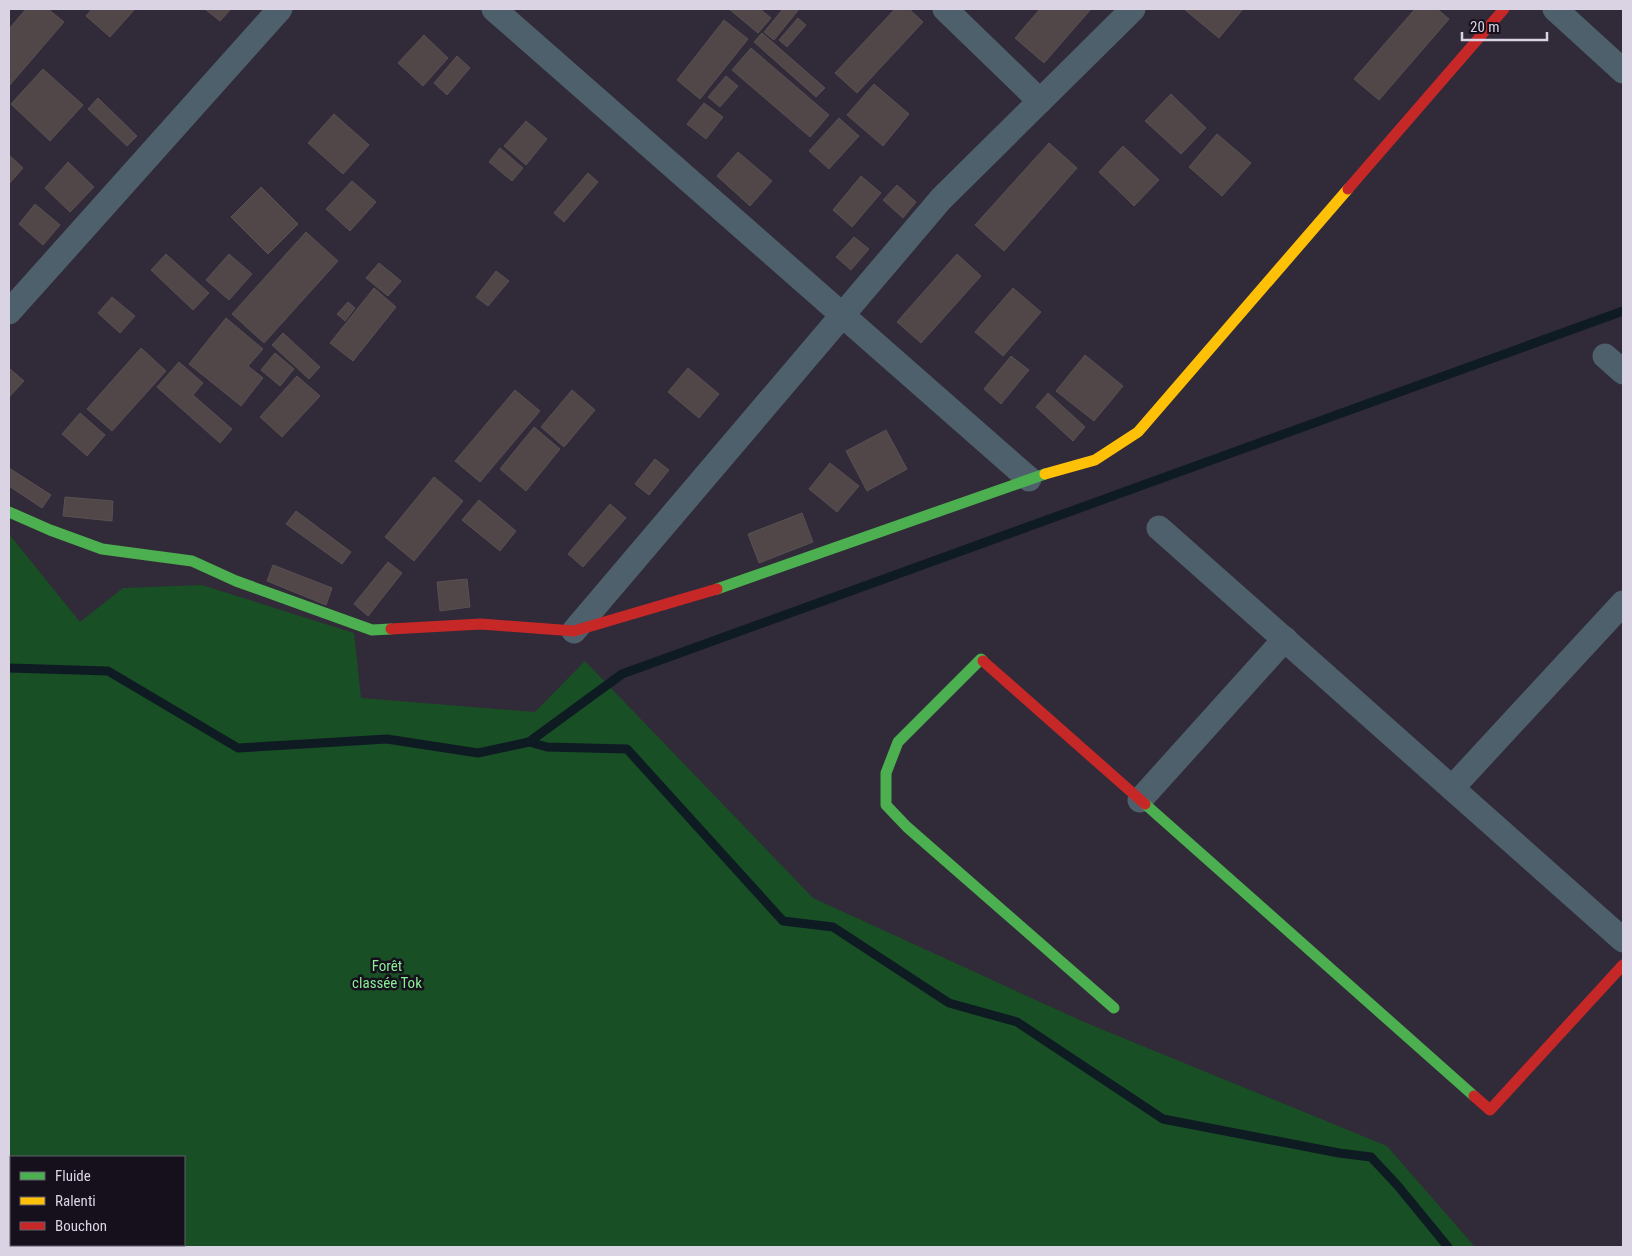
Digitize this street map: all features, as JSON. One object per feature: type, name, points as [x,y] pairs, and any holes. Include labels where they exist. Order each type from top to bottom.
[{"type":"street","points":[[9,312],[280,9]]},
{"type":"street","points":[[494,9],[1029,479]]},
{"type":"street","points":[[946,9],[1040,101]]},
{"type":"street","points":[[574,631],[941,199],[1133,9]]},
{"type":"street","points":[[9,512],[50,530],[102,549],[192,561],[236,581],[372,630],[481,624],[574,631],[717,589],[1029,479],[1095,460],[1138,432],[1504,9]]},
{"type":"street","points":[[1555,9],[1623,71]]},
{"type":"street","points":[[1159,528],[1623,940]]},
{"type":"street","points":[[1452,788],[1623,603]]},
{"type":"street","points":[[1140,800],[1284,639]]},
{"type":"street","points":[[1114,1008],[907,827],[886,805],[886,773],[898,742],[981,659],[1490,1110],[1623,966]]},
{"type":"green space","name":"Forêt classée Tok","points":[[9,534],[80,622],[123,588],[202,585],[354,633],[361,698],[535,712],[585,661],[813,898],[1084,1022],[1387,1146],[1475,1247],[9,1247]]},
{"type":"building","points":[[26,9],[48,9],[64,22],[9,86],[9,29]]},
{"type":"building","points":[[92,9],[135,9],[110,37],[86,16]]},
{"type":"building","points":[[205,9],[231,9],[220,21]]},
{"type":"building","points":[[729,9],[760,9],[771,18],[758,33]]},
{"type":"building","points":[[783,9],[799,9],[774,40],[764,32]]},
{"type":"building","points":[[895,9],[909,9],[923,22],[857,93],[835,73]]},
{"type":"building","points":[[1040,9],[1091,9],[1044,63],[1015,38]]},
{"type":"building","points":[[1184,9],[1243,9],[1219,38]]},
{"type":"building","points":[[1415,9],[1437,9],[1449,19],[1379,100],[1354,79]]},
{"type":"building","points":[[798,18],[806,25],[787,47],[779,40]]},
{"type":"building","points":[[724,20],[748,39],[700,99],[677,80]]},
{"type":"building","points":[[762,33],[825,88],[816,97],[754,42]]},
{"type":"building","points":[[424,35],[448,58],[423,86],[398,63]]},
{"type":"building","points":[[751,48],[829,115],[810,137],[732,70]]},
{"type":"building","points":[[457,56],[470,68],[447,95],[434,83]]},
{"type":"building","points":[[43,69],[83,105],[50,141],[11,104]]},
{"type":"building","points":[[726,76],[738,86],[720,107],[708,97]]},
{"type":"building","points":[[874,84],[909,114],[883,146],[847,115]]},
{"type":"building","points":[[1171,94],[1206,128],[1181,154],[1145,121]]},
{"type":"building","points":[[98,98],[137,136],[127,146],[88,109]]},
{"type":"building","points":[[704,103],[723,117],[706,139],[687,124]]},
{"type":"building","points":[[334,114],[369,145],[343,174],[308,143]]},
{"type":"building","points":[[839,118],[859,136],[829,169],[809,151]]},
{"type":"building","points":[[526,121],[547,139],[526,165],[504,146]]},
{"type":"building","points":[[1217,134],[1251,163],[1222,196],[1189,167]]},
{"type":"building","points":[[1049,143],[1077,168],[1004,251],[975,225]]},
{"type":"building","points":[[1123,146],[1159,180],[1134,206],[1099,172]]},
{"type":"building","points":[[500,148],[523,168],[512,181],[489,162]]},
{"type":"building","points":[[738,152],[772,181],[750,206],[717,176]]},
{"type":"building","points":[[9,155],[23,168],[9,184]]},
{"type":"building","points":[[68,162],[94,187],[70,212],[45,188]]},
{"type":"building","points":[[588,173],[598,182],[564,222],[554,213]]},
{"type":"building","points":[[861,176],[881,193],[852,227],[833,210]]},
{"type":"building","points":[[352,181],[376,202],[350,231],[326,209]]},
{"type":"building","points":[[897,185],[916,202],[903,218],[883,200]]},
{"type":"building","points":[[261,187],[298,224],[268,254],[231,217]]},
{"type":"building","points":[[35,204],[60,225],[43,245],[19,224]]},
{"type":"building","points":[[306,232],[338,261],[264,343],[232,314]]},
{"type":"building","points":[[854,237],[869,249],[851,270],[836,257]]},
{"type":"building","points":[[166,254],[209,293],[193,310],[151,270]]},
{"type":"building","points":[[229,254],[252,274],[229,300],[206,280]]},
{"type":"building","points":[[957,254],[981,276],[921,343],[897,322]]},
{"type":"building","points":[[379,263],[401,281],[388,296],[366,278]]},
{"type":"building","points":[[496,271],[509,281],[488,306],[476,297]]},
{"type":"building","points":[[374,288],[396,307],[353,361],[330,343]]},
{"type":"building","points":[[1013,288],[1041,312],[1003,356],[975,332]]},
{"type":"building","points":[[112,297],[135,316],[120,333],[98,313]]},
{"type":"building","points":[[348,302],[355,308],[345,321],[337,314]]},
{"type":"building","points":[[226,318],[263,349],[248,366],[263,378],[241,406],[189,364]]},
{"type":"building","points":[[283,333],[320,367],[309,379],[272,345]]},
{"type":"building","points":[[141,348],[166,371],[112,431],[87,409]]},
{"type":"building","points":[[275,353],[294,369],[280,386],[261,370]]},
{"type":"building","points":[[1085,355],[1123,386],[1094,421],[1056,391]]},
{"type":"building","points":[[1011,356],[1029,370],[1001,404],[984,389]]},
{"type":"building","points":[[179,362],[203,383],[193,395],[232,429],[220,443],[157,387]]},
{"type":"building","points":[[9,368],[24,381],[9,397]]},
{"type":"building","points":[[688,368],[719,394],[699,418],[668,392]]},
{"type":"building","points":[[297,376],[320,396],[282,437],[260,417]]},
{"type":"building","points":[[515,390],[540,411],[480,482],[455,461]]},
{"type":"building","points":[[572,390],[595,410],[564,447],[541,427]]},
{"type":"building","points":[[1048,393],[1085,427],[1073,441],[1036,407]]},
{"type":"building","points":[[80,413],[105,435],[87,456],[62,434]]},
{"type":"building","points":[[534,427],[560,449],[526,491],[500,469]]},
{"type":"building","points":[[886,430],[907,469],[867,491],[846,451]]},
{"type":"building","points":[[655,459],[669,470],[649,495],[635,484]]},
{"type":"building","points":[[830,463],[859,486],[837,512],[809,489]]},
{"type":"building","points":[[9,468],[51,495],[42,508],[9,486]]},
{"type":"building","points":[[434,477],[463,501],[414,561],[385,537]]},
{"type":"building","points":[[65,497],[113,501],[112,521],[63,516]]},
{"type":"building","points":[[479,500],[516,531],[500,551],[462,520]]},
{"type":"building","points":[[610,504],[626,518],[583,567],[568,554]]},
{"type":"building","points":[[296,511],[351,552],[342,564],[286,524]]},
{"type":"building","points":[[802,513],[813,542],[759,563],[748,534]]},
{"type":"building","points":[[388,562],[402,573],[368,616],[354,604]]},
{"type":"building","points":[[273,565],[332,588],[326,605],[267,581]]},
{"type":"building","points":[[467,579],[470,607],[440,611],[437,582]]},
{"type":"waterway","points":[[529,742],[622,674],[1623,311]]},
{"type":"waterway","points":[[9,668],[108,671],[238,748],[387,739],[478,753],[529,742],[547,747],[627,749],[783,921],[833,927],[949,1003],[1017,1022],[1163,1119],[1339,1153],[1371,1157],[1398,1186],[1448,1247]]},
{"type":"traffic: fast","points":[[717,589],[1045,474]]},
{"type":"traffic: fast","points":[[9,512],[50,530],[102,549],[192,561],[236,581],[372,630],[391,629]]},
{"type":"traffic: fast","points":[[983,661],[981,659],[898,742],[886,773],[886,805],[907,827],[1114,1008]]},
{"type":"traffic: fast","points":[[1145,804],[1474,1096]]},
{"type":"traffic: slow","points":[[1045,474],[1095,460],[1138,432],[1348,189]]},
{"type":"traffic: jam","points":[[1348,189],[1504,9]]},
{"type":"traffic: jam","points":[[391,629],[481,624],[574,631],[717,589]]},
{"type":"traffic: jam","points":[[983,661],[1145,804]]},
{"type":"traffic: jam","points":[[1474,1096],[1490,1110],[1623,965]]}]
